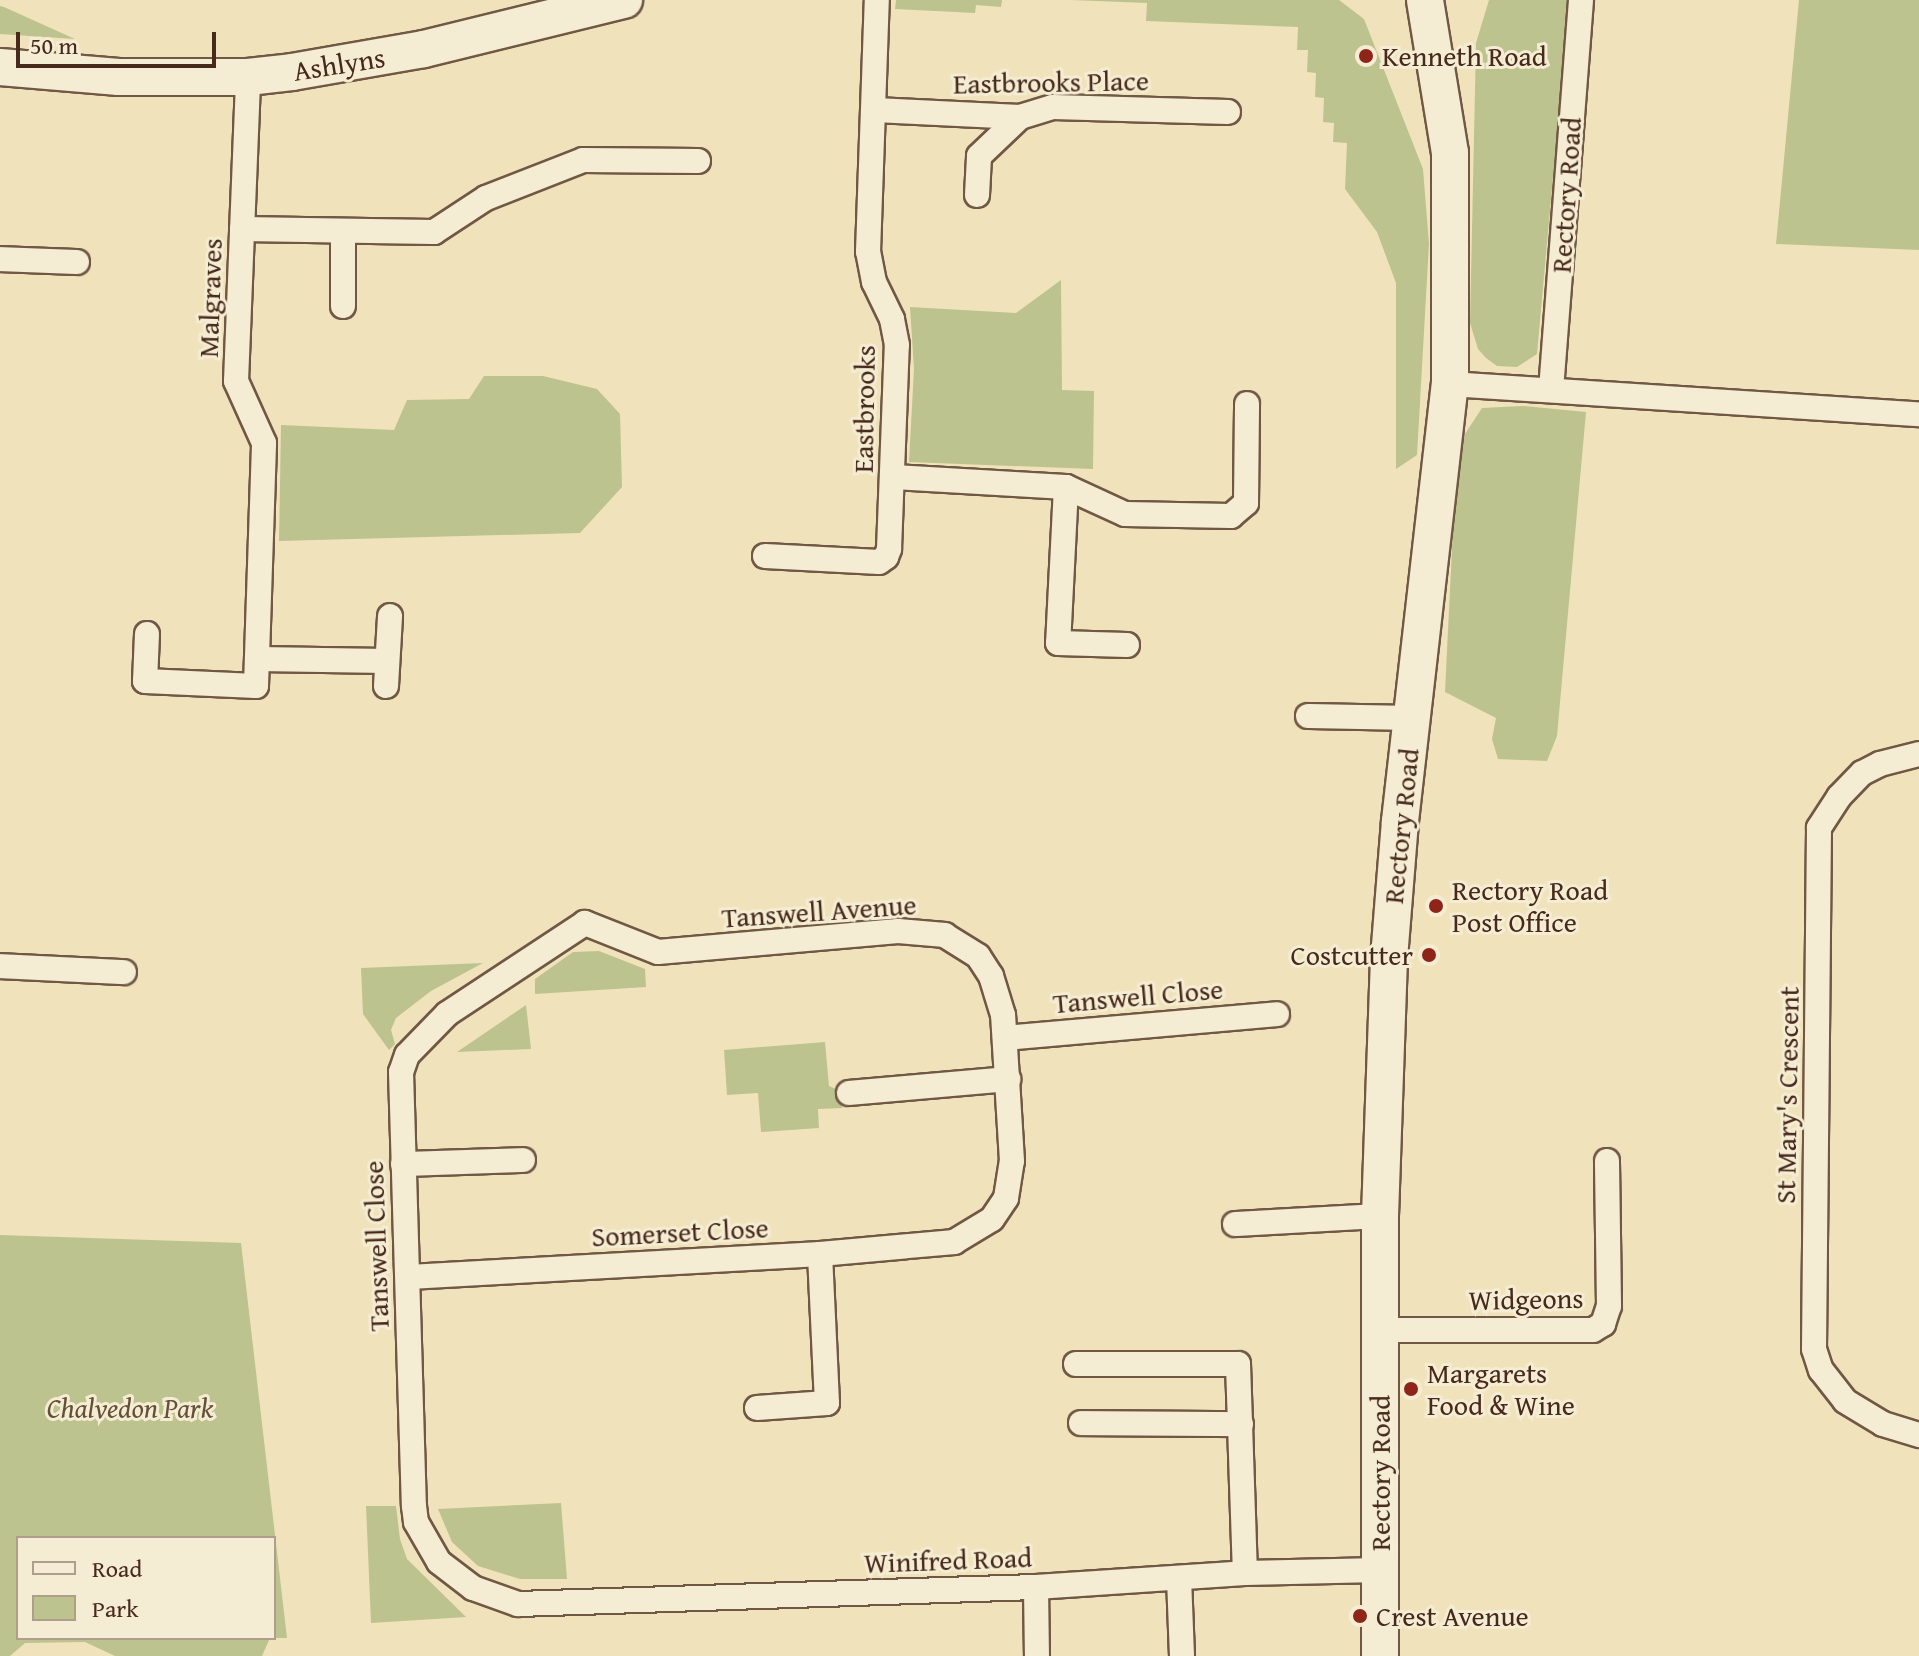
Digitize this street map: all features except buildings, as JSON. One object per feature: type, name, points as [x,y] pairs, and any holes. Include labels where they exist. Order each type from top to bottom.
[{"type":"street","name":"Ashlyns","points":[[0,67],[119,77],[248,77],[369,61],[624,0]]},
{"type":"street","name":"Eastbrooks","points":[[765,556],[879,562],[886,557],[894,477],[896,332],[874,282],[868,252],[877,0]]},
{"type":"street","name":"Rectory Road","points":[[1380,1656],[1380,1216],[1389,958],[1450,384],[1450,153],[1425,0]]},
{"type":"street","name":"Rectory Road","points":[[1551,390],[1581,0]]},
{"type":"street","name":"Malgraves","points":[[248,77],[236,381],[264,443],[258,659]]},
{"type":"street","name":"Eastbrooks Place","points":[[875,110],[1020,117],[1053,107],[1228,112]]},
{"type":"street","points":[[977,195],[979,156],[1020,117]]},
{"type":"street","points":[[242,229],[434,232],[486,198],[583,160],[698,161]]},
{"type":"street","points":[[343,231],[343,306]]},
{"type":"street","points":[[0,259],[77,262]]},
{"type":"street","points":[[1450,384],[1919,414]]},
{"type":"street","points":[[894,477],[1066,487],[1125,514],[1231,516],[1246,503],[1247,404]]},
{"type":"street","points":[[1066,487],[1058,643],[1127,645]]},
{"type":"street","points":[[147,634],[145,681],[256,686],[258,659],[387,673],[390,616]]},
{"type":"street","points":[[1308,716],[1413,718]]},
{"type":"street","name":"St Mary's Crescent","points":[[1919,754],[1880,764],[1862,773],[1830,808],[1819,828],[1814,1349],[1821,1370],[1845,1401],[1883,1424],[1919,1435]]},
{"type":"street","name":"Tanswell Avenue","points":[[585,923],[658,952],[898,931],[945,935],[978,956],[999,996],[1005,1038],[1012,1161],[1006,1198],[992,1219],[954,1242]]},
{"type":"street","name":"Tanswell Close","points":[[518,1604],[489,1597],[457,1578],[439,1562],[416,1522],[409,1403],[409,1277],[401,1072],[407,1055],[447,1014],[585,923]]},
{"type":"street","points":[[0,966],[124,972]]},
{"type":"street","name":"Tanswell Close","points":[[1005,1038],[1277,1014]]},
{"type":"street","points":[[849,1093],[1008,1079]]},
{"type":"street","points":[[403,1164],[523,1160]]},
{"type":"street","name":"Widgeons","points":[[1381,1330],[1593,1330],[1603,1324],[1609,1306],[1607,1161]]},
{"type":"street","points":[[1235,1224],[1380,1216]]},
{"type":"street","name":"Somerset Close","points":[[409,1277],[820,1254],[954,1242]]},
{"type":"street","points":[[757,1408],[827,1403],[820,1254]]},
{"type":"street","points":[[1076,1364],[1238,1364],[1245,1573]]},
{"type":"street","points":[[1081,1423],[1241,1424]]},
{"type":"street","name":"Winifred Road","points":[[518,1604],[1036,1587],[1245,1573],[1380,1570]]},
{"type":"street","points":[[1179,1578],[1182,1656]]},
{"type":"street","points":[[1036,1587],[1037,1656]]},
{"type":"green space","points":[[896,0],[1002,0],[1001,7],[976,5],[975,13],[895,9]]},
{"type":"green space","points":[[1071,0],[1339,0],[1364,19],[1423,169],[1429,244],[1417,455],[1396,469],[1396,283],[1377,232],[1345,189],[1347,143],[1333,142],[1334,123],[1323,122],[1324,98],[1315,97],[1316,73],[1307,72],[1308,50],[1297,50],[1298,27],[1146,21],[1147,3]]},
{"type":"green space","points":[[1489,0],[1569,0],[1537,354],[1517,367],[1497,366],[1486,358],[1478,349],[1470,323],[1476,43]]},
{"type":"green space","points":[[1799,0],[1919,0],[1919,250],[1776,244]]},
{"type":"green space","points":[[0,6],[4,7],[75,39],[0,34]]},
{"type":"green space","points":[[1061,280],[1062,390],[1094,391],[1093,469],[909,462],[914,369],[910,307],[1016,313]]},
{"type":"green space","points":[[484,376],[543,376],[597,389],[620,414],[622,487],[580,533],[279,541],[281,425],[394,430],[407,400],[469,399]]},
{"type":"green space","points":[[1523,406],[1586,412],[1557,736],[1547,761],[1498,759],[1492,739],[1496,718],[1445,692],[1457,446],[1482,408]]},
{"type":"green space","points":[[599,951],[645,969],[646,987],[535,994],[535,979],[573,952]]},
{"type":"green space","points":[[483,963],[431,991],[396,1018],[391,1030],[395,1044],[389,1050],[363,1014],[361,968]]},
{"type":"green space","points":[[526,1005],[531,1049],[457,1052]]},
{"type":"green space","points":[[825,1042],[829,1086],[840,1091],[842,1108],[818,1109],[819,1128],[761,1132],[758,1093],[727,1095],[724,1050]]},
{"type":"green space","name":"Chalvedon Park","points":[[0,1235],[241,1243],[275,1536],[16,1536],[16,1640],[269,1640],[262,1656],[115,1656],[85,1642],[25,1643],[10,1656],[0,1656]]},
{"type":"green space","points":[[561,1503],[567,1579],[520,1579],[478,1566],[452,1542],[438,1509]]},
{"type":"green space","points":[[366,1506],[396,1506],[400,1539],[407,1559],[466,1617],[371,1623]]},
{"type":"green space","name":"Chalvedon Park","points":[[276,1544],[287,1638],[276,1638]]},
{"type":"place","name":"Kenneth Road","points":[[1366,56]]},
{"type":"place","name":"Rectory Road Post Office","points":[[1436,906]]},
{"type":"place","name":"Costcutter","points":[[1429,955]]},
{"type":"place","name":"Margarets Food & Wine","points":[[1411,1389]]},
{"type":"place","name":"Crest Avenue","points":[[1360,1616]]}]
